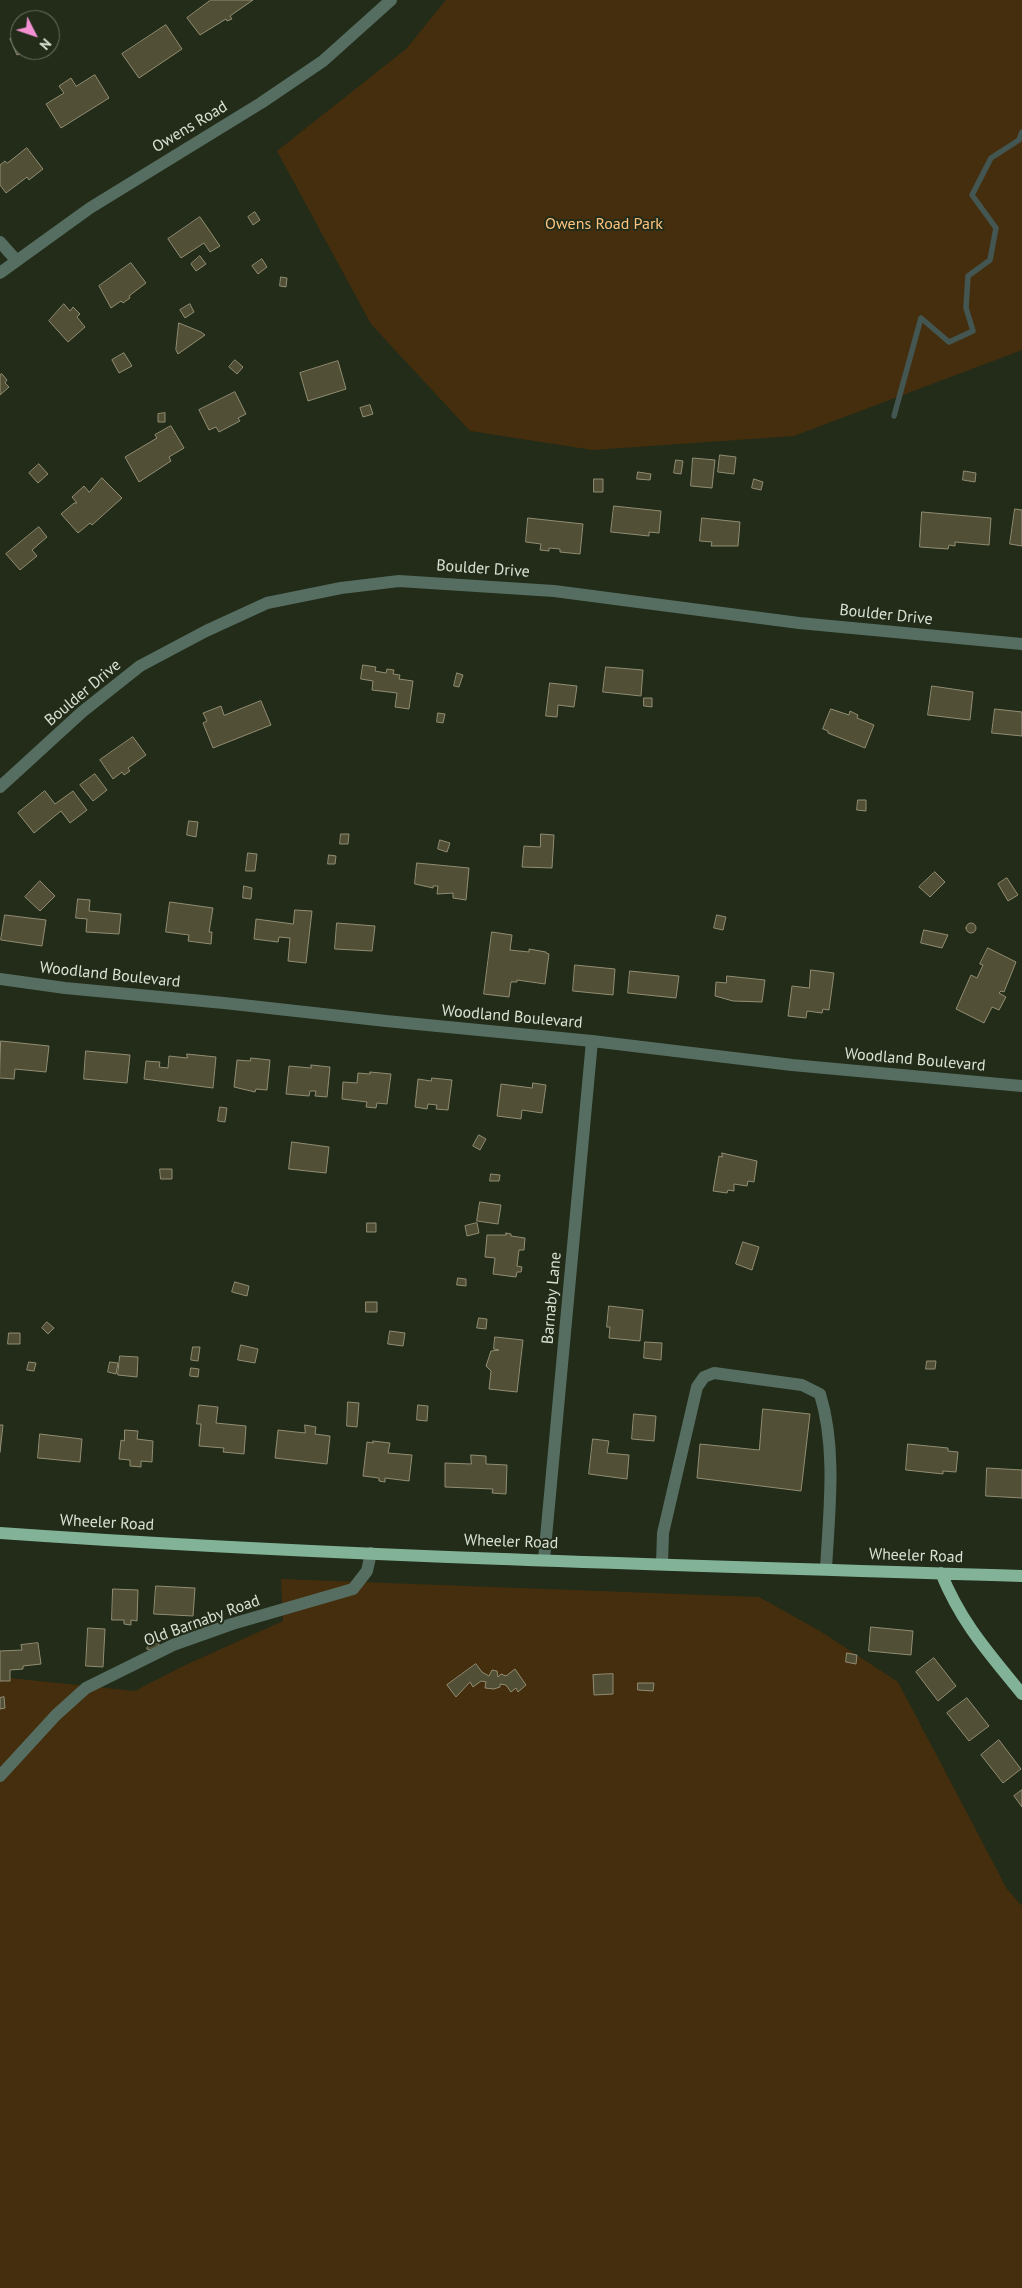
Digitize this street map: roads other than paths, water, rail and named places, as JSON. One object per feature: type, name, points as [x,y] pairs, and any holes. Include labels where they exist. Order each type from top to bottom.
[{"type":"main road","name":"Wheeler Road","points":[[0,1533],[371,1553],[1022,1576]]},
{"type":"main road","points":[[941,1573],[952,1599],[969,1628],[1022,1694]]},
{"type":"street","name":"Owens Road","points":[[0,273],[90,208],[262,103],[323,61],[391,0]]},
{"type":"street","points":[[0,242],[16,260]]},
{"type":"street","name":"Boulder Drive","points":[[0,786],[82,712],[140,666],[206,630],[267,603],[341,588],[399,581],[554,591],[799,623],[1022,644]]},
{"type":"street","name":"Woodland Boulevard","points":[[0,979],[65,988],[592,1041],[792,1065],[1022,1086]]},
{"type":"street","name":"Barnaby Lane","points":[[544,1559],[592,1041]]},
{"type":"street","points":[[662,1564],[663,1532],[697,1387],[704,1377],[714,1373],[802,1385],[820,1394],[830,1452],[826,1569]]},
{"type":"street","name":"Old Barnaby Road","points":[[0,1776],[56,1715],[86,1688],[173,1645],[232,1624],[353,1589],[367,1572],[371,1553]]},
{"type":"waterway","points":[[894,416],[921,318],[949,342],[973,331],[966,308],[968,276],[990,260],[996,228],[972,195],[991,158],[1019,140],[1022,132]]},
{"type":"park label","name":"Owens Road Park","points":[[604,224]]}]
